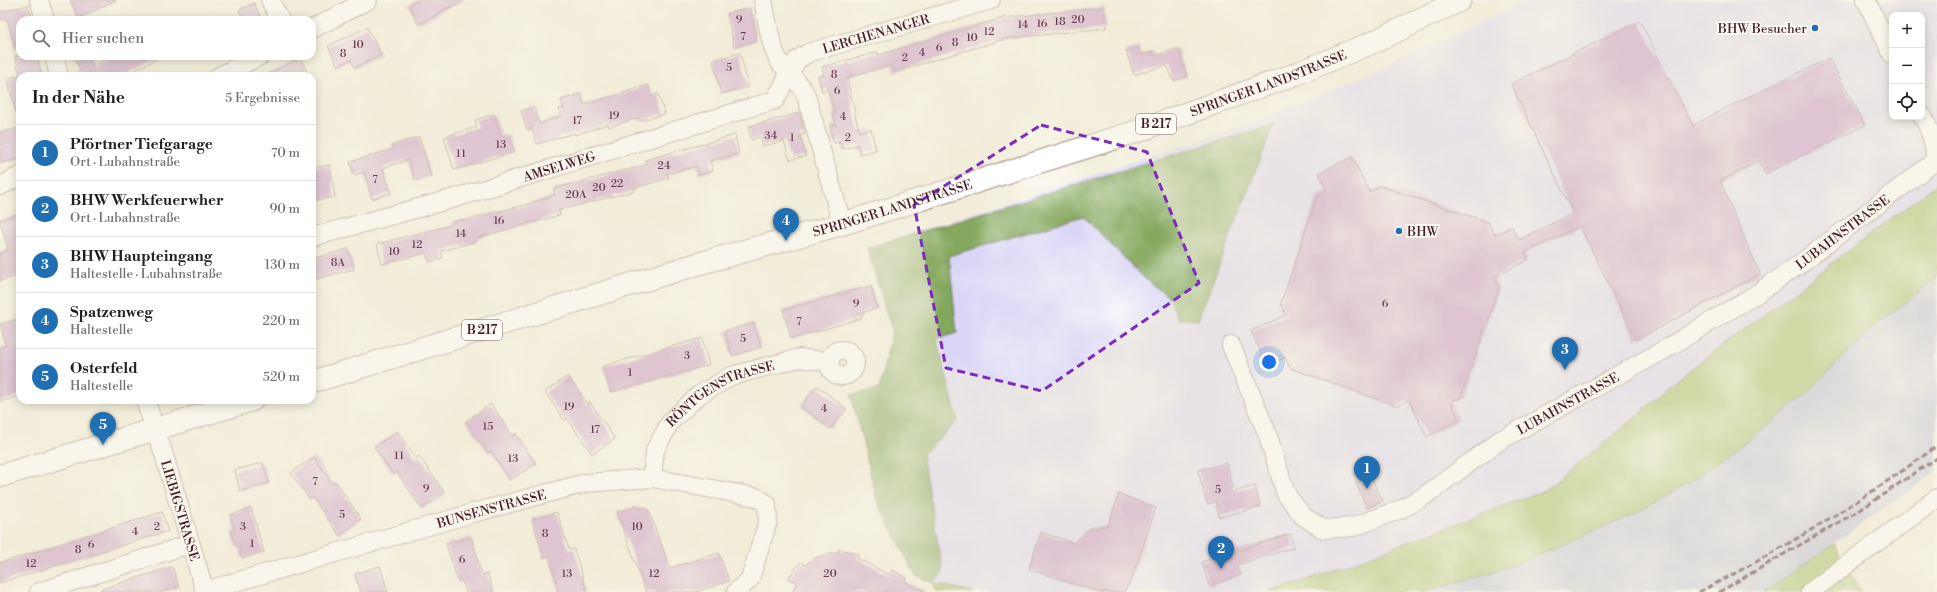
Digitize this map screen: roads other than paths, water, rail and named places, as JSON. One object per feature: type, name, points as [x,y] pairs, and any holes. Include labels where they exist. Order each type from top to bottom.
[{"type":"main road","name":"SPRINGER LANDSTRASSE","points":[[316,381],[694,265],[842,224],[1138,131],[1289,77],[1376,41],[1460,0]]},
{"type":"main road","points":[[0,476],[239,404]]},
{"type":"street","points":[[39,0],[44,16]]},
{"type":"street","points":[[270,0],[278,16]]},
{"type":"street","points":[[316,26],[368,0]]},
{"type":"street","points":[[763,0],[775,52],[780,63],[802,85],[806,95],[842,224]]},
{"type":"street","name":"LERCHENANGER","points":[[789,73],[797,60],[808,53],[991,0]]},
{"type":"street","points":[[1866,0],[1889,48]]},
{"type":"street","points":[[55,60],[58,72]]},
{"type":"street","points":[[227,72],[252,60]]},
{"type":"street","name":"AMSELWEG","points":[[316,236],[455,198],[775,100],[789,73]]},
{"type":"street","name":"LUBAHNSTRASSE","points":[[1231,345],[1264,426],[1286,494],[1303,516],[1322,529],[1353,526],[1401,509],[1423,497],[1499,441],[1662,351],[1758,293],[1797,266],[1934,162],[1937,152],[1932,136],[1924,120]]},
{"type":"street","points":[[0,186],[16,178]]},
{"type":"street","name":"RÖNTGENSTRASSE","points":[[652,478],[655,450],[671,421],[698,395],[731,376],[799,358],[830,362]]},
{"type":"street","name":"LIEBIGSTRASSE","points":[[146,404],[205,592]]},
{"type":"street","name":"BUNSENSTRASSE","points":[[205,592],[473,513],[586,483],[652,478],[756,497],[767,504],[768,521],[750,579],[736,592]]},
{"type":"street","points":[[1810,592],[1937,498]]},
{"type":"street","points":[[39,592],[190,544]]},
{"type":"railway","points":[[1699,592],[1761,559],[1821,524],[1880,486],[1937,446]]},
{"type":"railway","points":[[1719,592],[1860,510],[1937,458]]},
{"type":"place","name":"BHW Besucher","points":[[1815,28]]},
{"type":"place","name":"BHW","points":[[1399,231]]},
{"type":"place","name":"Spatzenweg","points":[[786,241]]},
{"type":"place","name":"BHW Haupteingang","points":[[1565,370]]},
{"type":"place","name":"Osterfeld","points":[[103,445]]},
{"type":"place","name":"Pförtner Tiefgarage","points":[[1367,489]]},
{"type":"place","name":"BHW Werkfeuerwher","points":[[1221,569]]}]
